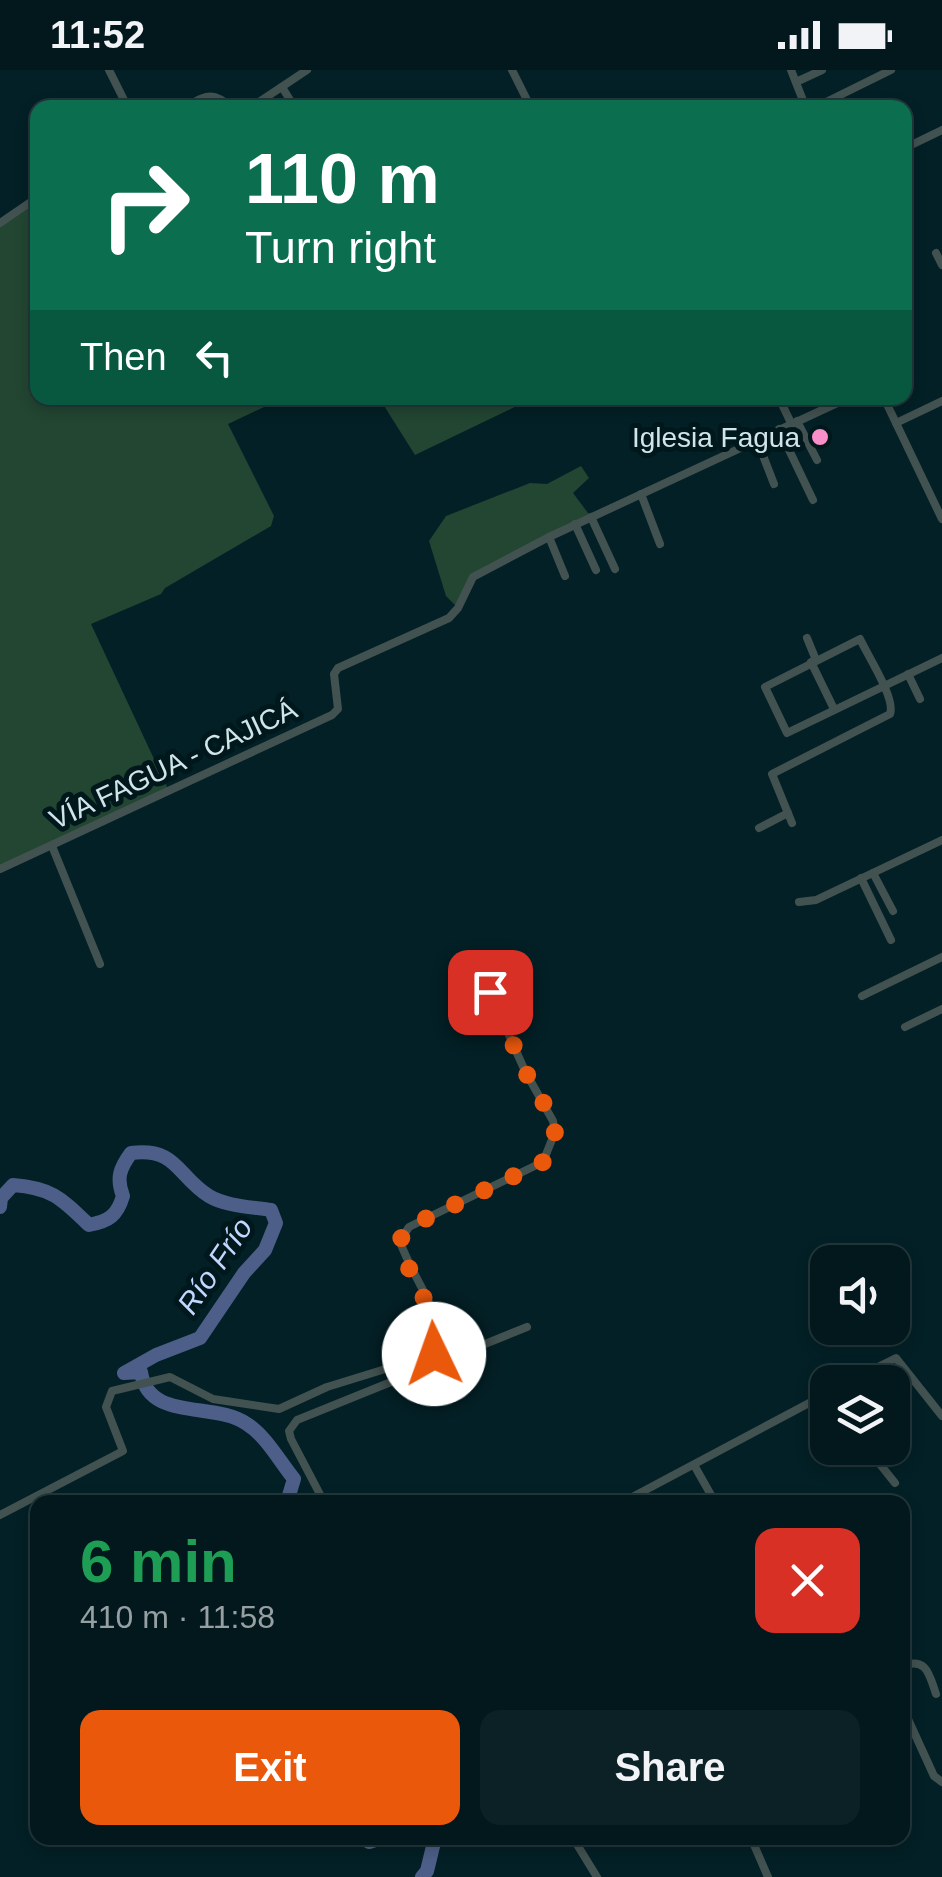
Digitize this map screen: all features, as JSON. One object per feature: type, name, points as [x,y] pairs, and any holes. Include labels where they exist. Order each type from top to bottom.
[{"type":"street","points":[[109,70],[124,100]]},
{"type":"street","points":[[262,100],[307,70]]},
{"type":"street","points":[[512,70],[526,100]]},
{"type":"street","points":[[790,70],[803,100]]},
{"type":"street","points":[[796,82],[822,70]]},
{"type":"street","points":[[830,100],[892,70]]},
{"type":"street","points":[[282,87],[290,100]]},
{"type":"street","points":[[912,145],[941,131]]},
{"type":"street","points":[[0,223],[30,202]]},
{"type":"street","points":[[936,254],[942,265]]},
{"type":"street","points":[[896,423],[942,401]]},
{"type":"street","points":[[783,405],[817,460]]},
{"type":"street","name":"VÍA FAGUA - CAJICÁ","points":[[0,869],[332,715],[338,708],[334,674],[338,668],[450,618],[473,577],[576,524],[832,405]]},
{"type":"street","points":[[887,405],[942,519]]},
{"type":"street","points":[[779,429],[813,500]]},
{"type":"street","points":[[756,440],[774,484]]},
{"type":"street","points":[[640,494],[660,544]]},
{"type":"street","points":[[592,517],[615,569]]},
{"type":"street","points":[[576,524],[596,570]]},
{"type":"street","points":[[549,537],[565,576]]},
{"type":"street","points":[[806,638],[834,710]]},
{"type":"street","points":[[760,828],[790,818],[772,774],[890,714],[892,704],[883,686],[860,639],[765,688],[787,733],[883,686],[942,658]]},
{"type":"street","points":[[908,674],[920,699]]},
{"type":"street","points":[[799,902],[816,900],[942,840]]},
{"type":"street","points":[[52,846],[100,964]]},
{"type":"street","points":[[873,873],[893,912]]},
{"type":"street","points":[[861,878],[892,940]]},
{"type":"street","points":[[862,996],[942,957]]},
{"type":"street","points":[[38,1495],[123,1451],[106,1406],[112,1391],[170,1378],[213,1398],[279,1409],[327,1387],[434,1354],[442,1346],[444,1339],[406,1262],[400,1240],[409,1227],[543,1162],[555,1132],[554,1121],[525,1071],[490,992]]},
{"type":"street","points":[[906,1027],[942,1010]]},
{"type":"street","points":[[320,1495],[289,1432],[297,1420],[527,1328]]},
{"type":"street","points":[[910,1376],[942,1416]]},
{"type":"street","points":[[636,1495],[810,1404]]},
{"type":"street","points":[[694,1465],[711,1495]]},
{"type":"street","points":[[881,1465],[895,1483]]},
{"type":"street","points":[[0,1515],[30,1499]]},
{"type":"street","points":[[910,1664],[916,1662],[932,1670],[936,1694]]},
{"type":"street","points":[[910,1724],[934,1776],[942,1782]]},
{"type":"street","points":[[577,1845],[597,1877]]},
{"type":"street","points":[[754,1845],[768,1877]]},
{"type":"green space","points":[[30,202],[30,405],[268,405],[228,424],[274,516],[271,526],[165,588],[161,594],[91,624],[169,791],[0,869],[0,223]]},
{"type":"green space","points":[[384,405],[519,405],[415,455]]},
{"type":"green space","points":[[581,466],[589,478],[573,493],[591,517],[473,577],[458,608],[446,596],[429,541],[446,516],[530,483],[547,484]]},
{"type":"waterway","name":"Río Frío","points":[[0,1207],[1,1198],[13,1185],[26,1186],[55,1196],[89,1225],[102,1222],[121,1203],[120,1173],[127,1158],[131,1153],[146,1152],[167,1159],[215,1199],[271,1210],[276,1223],[265,1250],[244,1273],[200,1338],[124,1373],[141,1372],[146,1388],[169,1404],[234,1417],[254,1429],[294,1479],[289,1495]]},
{"type":"waterway","name":"Río Frío","points":[[422,1877],[433,1845]]},
{"type":"place","name":"Iglesia Fagua","points":[[820,437]]},
{"type":"route","points":[[434,1354],[444,1339],[406,1262],[400,1240],[409,1227],[543,1162],[555,1132],[554,1121],[525,1071],[490,992]]}]
